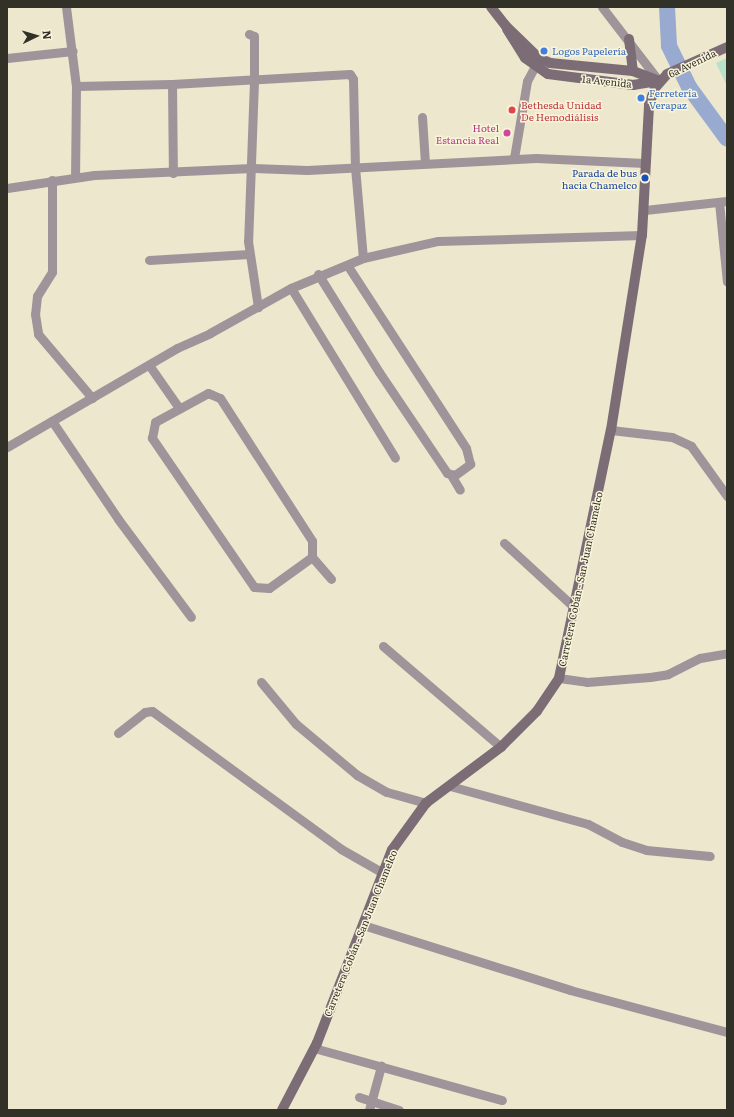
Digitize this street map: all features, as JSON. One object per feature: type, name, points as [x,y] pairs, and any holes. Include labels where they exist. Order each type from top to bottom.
[{"type":"main road","name":"1a Avenida","points":[[491,7],[506,26],[539,58],[550,63],[634,70],[659,82]]},
{"type":"main road","name":"1a Avenida","points":[[506,26],[511,39],[533,67],[548,74],[625,84],[659,82]]},
{"type":"main road","points":[[629,39],[634,70]]},
{"type":"main road","name":"6a Avenida","points":[[659,82],[667,74],[727,47]]},
{"type":"main road","name":"Carretera Cobán - San Juan Chamelco","points":[[282,1110],[314,1048],[392,850],[426,803],[501,747],[537,711],[559,678],[575,608],[611,430],[645,210],[645,163],[649,105],[659,82]]},
{"type":"street","points":[[66,7],[73,52],[76,86],[74,177]]},
{"type":"street","points":[[607,9],[659,82]]},
{"type":"street","points":[[249,34],[254,36],[249,254],[258,307]]},
{"type":"street","points":[[7,58],[73,52]]},
{"type":"street","points":[[514,158],[527,81],[539,58]]},
{"type":"street","points":[[76,86],[172,84],[350,74],[353,79],[355,167],[363,258]]},
{"type":"street","points":[[172,84],[173,173]]},
{"type":"street","points":[[422,117],[425,163]]},
{"type":"street","points":[[7,188],[74,177],[252,168],[306,170],[514,158],[645,163]]},
{"type":"street","points":[[52,180],[52,272],[38,296],[35,314],[38,334],[92,398]]},
{"type":"street","points":[[645,210],[723,202],[727,282]]},
{"type":"street","points":[[7,447],[149,365],[291,288],[318,274],[347,265],[363,258],[438,241],[642,235]]},
{"type":"street","points":[[149,260],[249,254]]},
{"type":"street","points":[[347,265],[466,448],[470,464],[451,475]]},
{"type":"street","points":[[318,274],[379,372],[460,490]]},
{"type":"street","points":[[291,288],[395,458]]},
{"type":"street","points":[[149,365],[179,408]]},
{"type":"street","points":[[312,557],[268,588],[254,587],[152,438],[155,422],[208,393],[220,398],[312,541],[312,557],[330,580]]},
{"type":"street","points":[[52,421],[118,519],[191,617]]},
{"type":"street","points":[[611,430],[672,437],[690,446],[727,496]]},
{"type":"street","points":[[504,543],[575,608]]},
{"type":"street","points":[[383,646],[501,747]]},
{"type":"street","points":[[559,678],[587,682],[642,678],[668,674],[700,658],[727,653]]},
{"type":"street","points":[[262,682],[296,724],[356,775],[387,792],[426,803]]},
{"type":"street","points":[[118,733],[145,712],[152,711],[341,849],[383,873]]},
{"type":"street","points":[[450,786],[588,824],[622,842],[646,850],[710,856]]},
{"type":"street","points":[[362,925],[570,990],[727,1032]]},
{"type":"street","points":[[314,1048],[502,1100]]},
{"type":"street","points":[[370,1106],[382,1066]]},
{"type":"street","points":[[359,1097],[370,1106],[399,1110]]},
{"type":"green space","points":[[727,58],[727,86],[716,63]]},
{"type":"waterway","points":[[667,7],[669,46],[689,87],[727,139]]},
{"type":"place","name":"Logos Papelería","points":[[544,51]]},
{"type":"place","name":"Ferretería Verapaz","points":[[641,98]]},
{"type":"place","name":"Bethesda Unidad De Hemodiálisis","points":[[512,110]]},
{"type":"place","name":"Hotel Estancia Real","points":[[507,133]]},
{"type":"place","name":"Parada de bus hacia Chamelco","points":[[645,178]]}]
